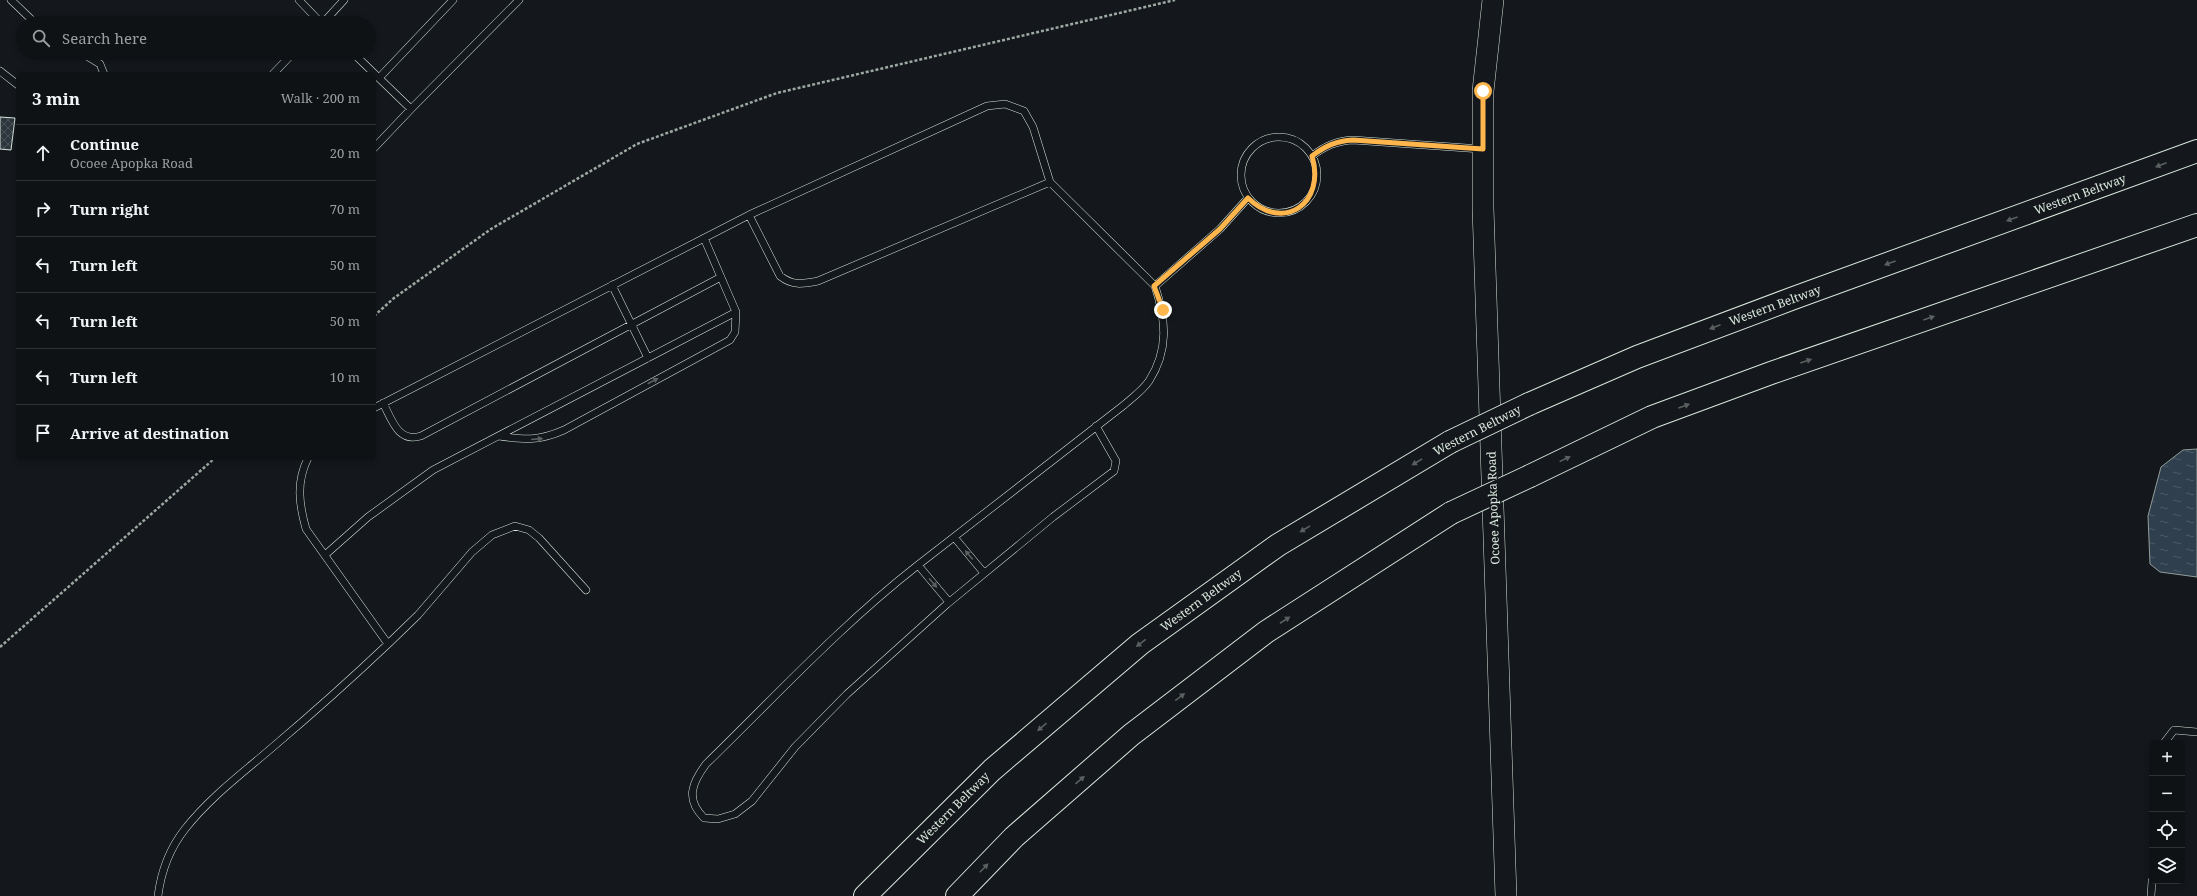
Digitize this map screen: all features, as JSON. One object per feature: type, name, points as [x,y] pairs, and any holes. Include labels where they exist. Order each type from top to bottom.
[{"type":"highway","name":"Western Beltway","points":[[865,896],[992,770],[1140,644],[1278,545],[1450,442],[1529,404],[1637,357],[1783,302],[2197,151]]},
{"type":"highway","points":[[957,896],[1014,837],[1131,735],[1266,632],[1451,513],[1652,417],[2197,225]]},
{"type":"main road","name":"Ocoee Apopka Road","points":[[1493,0],[1483,91],[1483,208],[1506,896]]},
{"type":"lane","points":[[11,0],[28,16]]},
{"type":"lane","points":[[299,0],[315,16]]},
{"type":"lane","points":[[329,16],[344,0]]},
{"type":"lane","points":[[411,109],[378,78],[453,0]]},
{"type":"lane","points":[[376,146],[519,0]]},
{"type":"lane","points":[[93,60],[100,64],[103,72]]},
{"type":"lane","points":[[275,72],[286,60]]},
{"type":"lane","points":[[360,60],[372,72]]},
{"type":"lane","points":[[0,71],[16,84]]},
{"type":"lane","points":[[376,407],[749,215],[987,106],[1005,104],[1024,111],[1033,127],[1050,182],[1154,286],[1164,317],[1165,331],[1160,357],[1148,382],[1124,405],[1096,426],[886,590],[842,630],[706,764],[695,780],[692,793],[696,810],[704,818],[718,819],[735,814],[752,801],[795,747],[847,694],[949,602],[1114,471],[1116,461],[1096,426]]},
{"type":"lane","points":[[1269,138],[1282,138],[1294,141],[1304,146],[1312,156],[1316,170],[1315,185],[1310,197],[1301,206],[1289,212],[1277,213],[1266,211],[1257,206],[1248,198],[1242,186],[1240,174],[1243,162],[1249,152],[1258,143],[1269,138]]},
{"type":"lane","points":[[1312,156],[1325,146],[1340,141],[1353,140],[1483,149]]},
{"type":"lane","points":[[749,215],[780,276],[789,283],[800,285],[818,281],[1050,182]]},
{"type":"lane","points":[[1154,286],[1220,229],[1248,198]]},
{"type":"lane","points":[[499,436],[525,440],[545,438],[564,430],[730,340],[735,332],[736,312],[704,238]]},
{"type":"lane","points":[[383,403],[396,428],[405,436],[412,438],[416,437],[721,277]]},
{"type":"lane","points":[[612,286],[648,358]]},
{"type":"lane","points":[[325,555],[368,517],[433,470],[736,312]]},
{"type":"lane","points":[[307,460],[299,487],[300,508],[306,529],[388,644]]},
{"type":"lane","points":[[158,896],[160,882],[169,855],[184,830],[208,804],[336,693],[388,644],[418,615],[472,552],[492,535],[504,529],[516,526],[529,530],[539,538],[586,590]]},
{"type":"lane","points":[[954,537],[984,573]]},
{"type":"lane","points":[[918,565],[949,602]]},
{"type":"lane","points":[[2166,740],[2174,730],[2197,732]]},
{"type":"lane","points":[[2151,896],[2152,884]]},
{"type":"path","points":[[376,314],[394,298],[491,229],[637,144],[777,93],[1175,0]]},
{"type":"path","points":[[0,647],[213,460]]},
{"type":"water","points":[[2197,449],[2197,577],[2160,572],[2150,564],[2148,516],[2161,467],[2183,450]]},
{"type":"building","points":[[0,117],[15,118],[11,150],[0,149]]},
{"type":"route","points":[[1163,310],[1154,286],[1220,229],[1248,198],[1257,206],[1266,211],[1277,213],[1289,212],[1301,206],[1310,197],[1315,185],[1316,170],[1312,156],[1325,146],[1340,141],[1353,140],[1483,149],[1483,91]]}]
